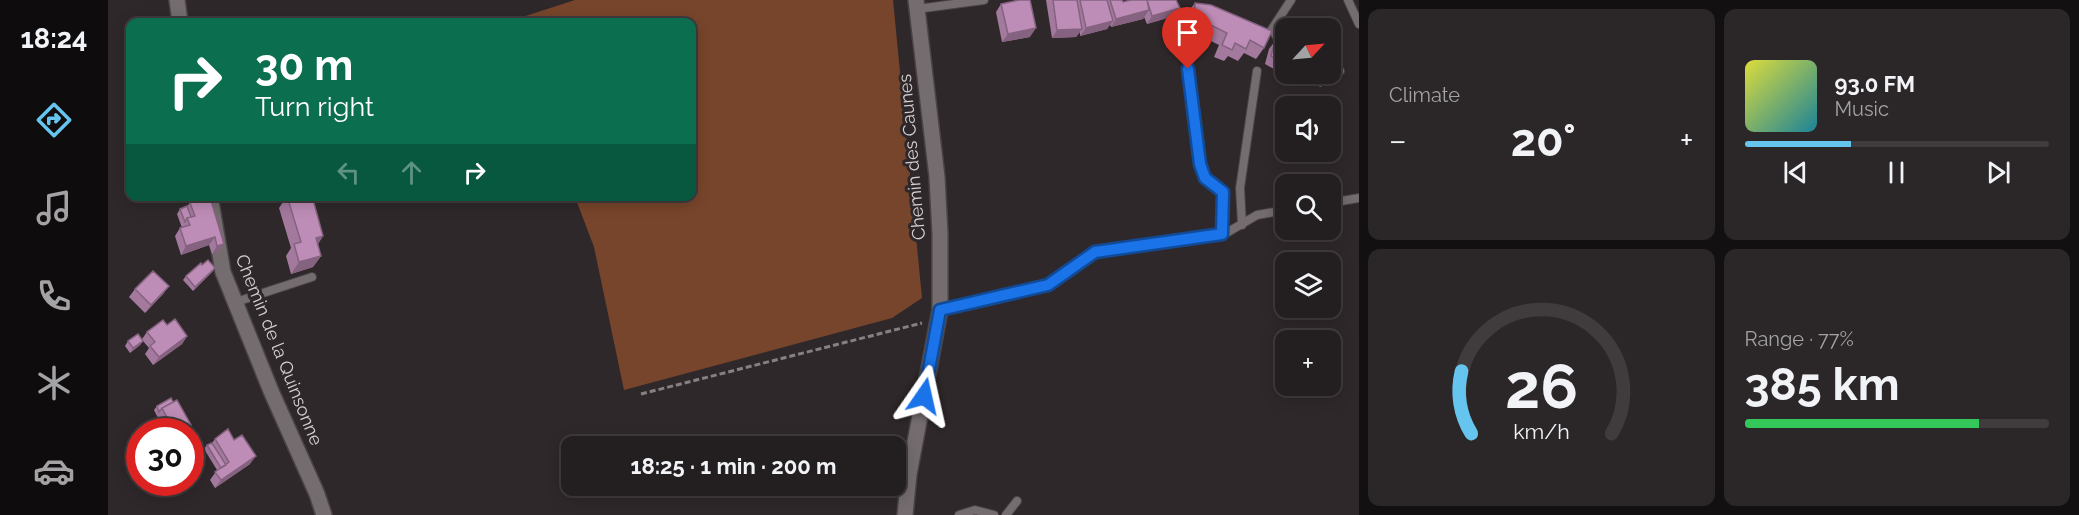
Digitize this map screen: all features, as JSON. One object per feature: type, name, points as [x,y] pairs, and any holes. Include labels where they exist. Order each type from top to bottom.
[{"type":"street","points":[[177,0],[179,18]]},
{"type":"street","name":"Chemin des Caunes","points":[[905,515],[909,474],[939,315],[940,234],[937,177],[916,5]]},
{"type":"street","name":"Chemin de la Quinsonne","points":[[211,201],[223,272],[324,515]]},
{"type":"lane","points":[[916,5],[984,0]]},
{"type":"lane","points":[[1279,18],[1291,0]]},
{"type":"lane","points":[[1348,0],[1359,24]]},
{"type":"lane","points":[[1188,69],[1200,164],[1205,178],[1223,192],[1222,234]]},
{"type":"lane","points":[[1242,225],[1240,188],[1257,71]]},
{"type":"lane","points":[[1341,201],[1359,198]]},
{"type":"lane","points":[[939,315],[1048,285],[1095,252],[1222,234],[1257,215],[1275,212]]},
{"type":"lane","points":[[236,302],[312,277]]},
{"type":"lane","points":[[1005,515],[1017,501]]},
{"type":"lane","points":[[959,515],[975,510],[994,515]]},
{"type":"path","points":[[641,394],[939,315]]},
{"type":"shaded area","points":[[575,0],[893,0],[922,298],[892,318],[624,390],[594,247],[577,201],[696,201],[696,18],[519,18]]},
{"type":"building","points":[[1030,0],[1036,28],[1008,34],[1001,4]]},
{"type":"building","points":[[1053,0],[1077,0],[1082,29],[1057,30]]},
{"type":"building","points":[[1080,0],[1107,0],[1113,21],[1086,28]]},
{"type":"building","points":[[1110,0],[1122,0],[1123,2],[1147,0],[1149,10],[1116,19]]},
{"type":"building","points":[[1147,0],[1176,0],[1180,8],[1152,16]]},
{"type":"building","points":[[1195,3],[1211,5],[1272,31],[1264,48],[1250,40],[1246,49],[1235,43],[1232,50],[1222,45],[1227,33],[1207,23],[1204,32],[1194,30]]},
{"type":"building","points":[[1275,41],[1275,58],[1271,56]]},
{"type":"building","points":[[211,201],[224,244],[217,246],[215,237],[186,246],[180,228],[190,225],[187,218],[195,216],[190,203]]},
{"type":"building","points":[[289,201],[313,201],[323,236],[316,238],[321,256],[299,262],[294,244],[301,242]]},
{"type":"building","points":[[187,206],[191,217],[185,222],[180,209]]},
{"type":"building","points":[[208,260],[215,268],[195,287],[186,276]]},
{"type":"building","points":[[153,271],[169,286],[151,305],[135,289]]},
{"type":"building","points":[[175,319],[187,336],[159,357],[150,346],[155,342],[147,332],[163,320],[167,325]]},
{"type":"building","points":[[138,334],[143,341],[133,348],[128,341]]},
{"type":"building","points":[[171,398],[173,402],[159,412],[157,406]]},
{"type":"building","points":[[177,400],[187,418],[167,418],[162,408]]},
{"type":"building","points":[[228,429],[234,440],[242,435],[256,456],[221,480],[215,472],[229,462],[215,439]]},
{"type":"building","points":[[212,443],[226,465],[221,468],[207,445]]},
{"type":"route","points":[[924,396],[940,310],[1048,285],[1095,252],[1222,234],[1223,192],[1205,178],[1200,164],[1188,69]]}]
